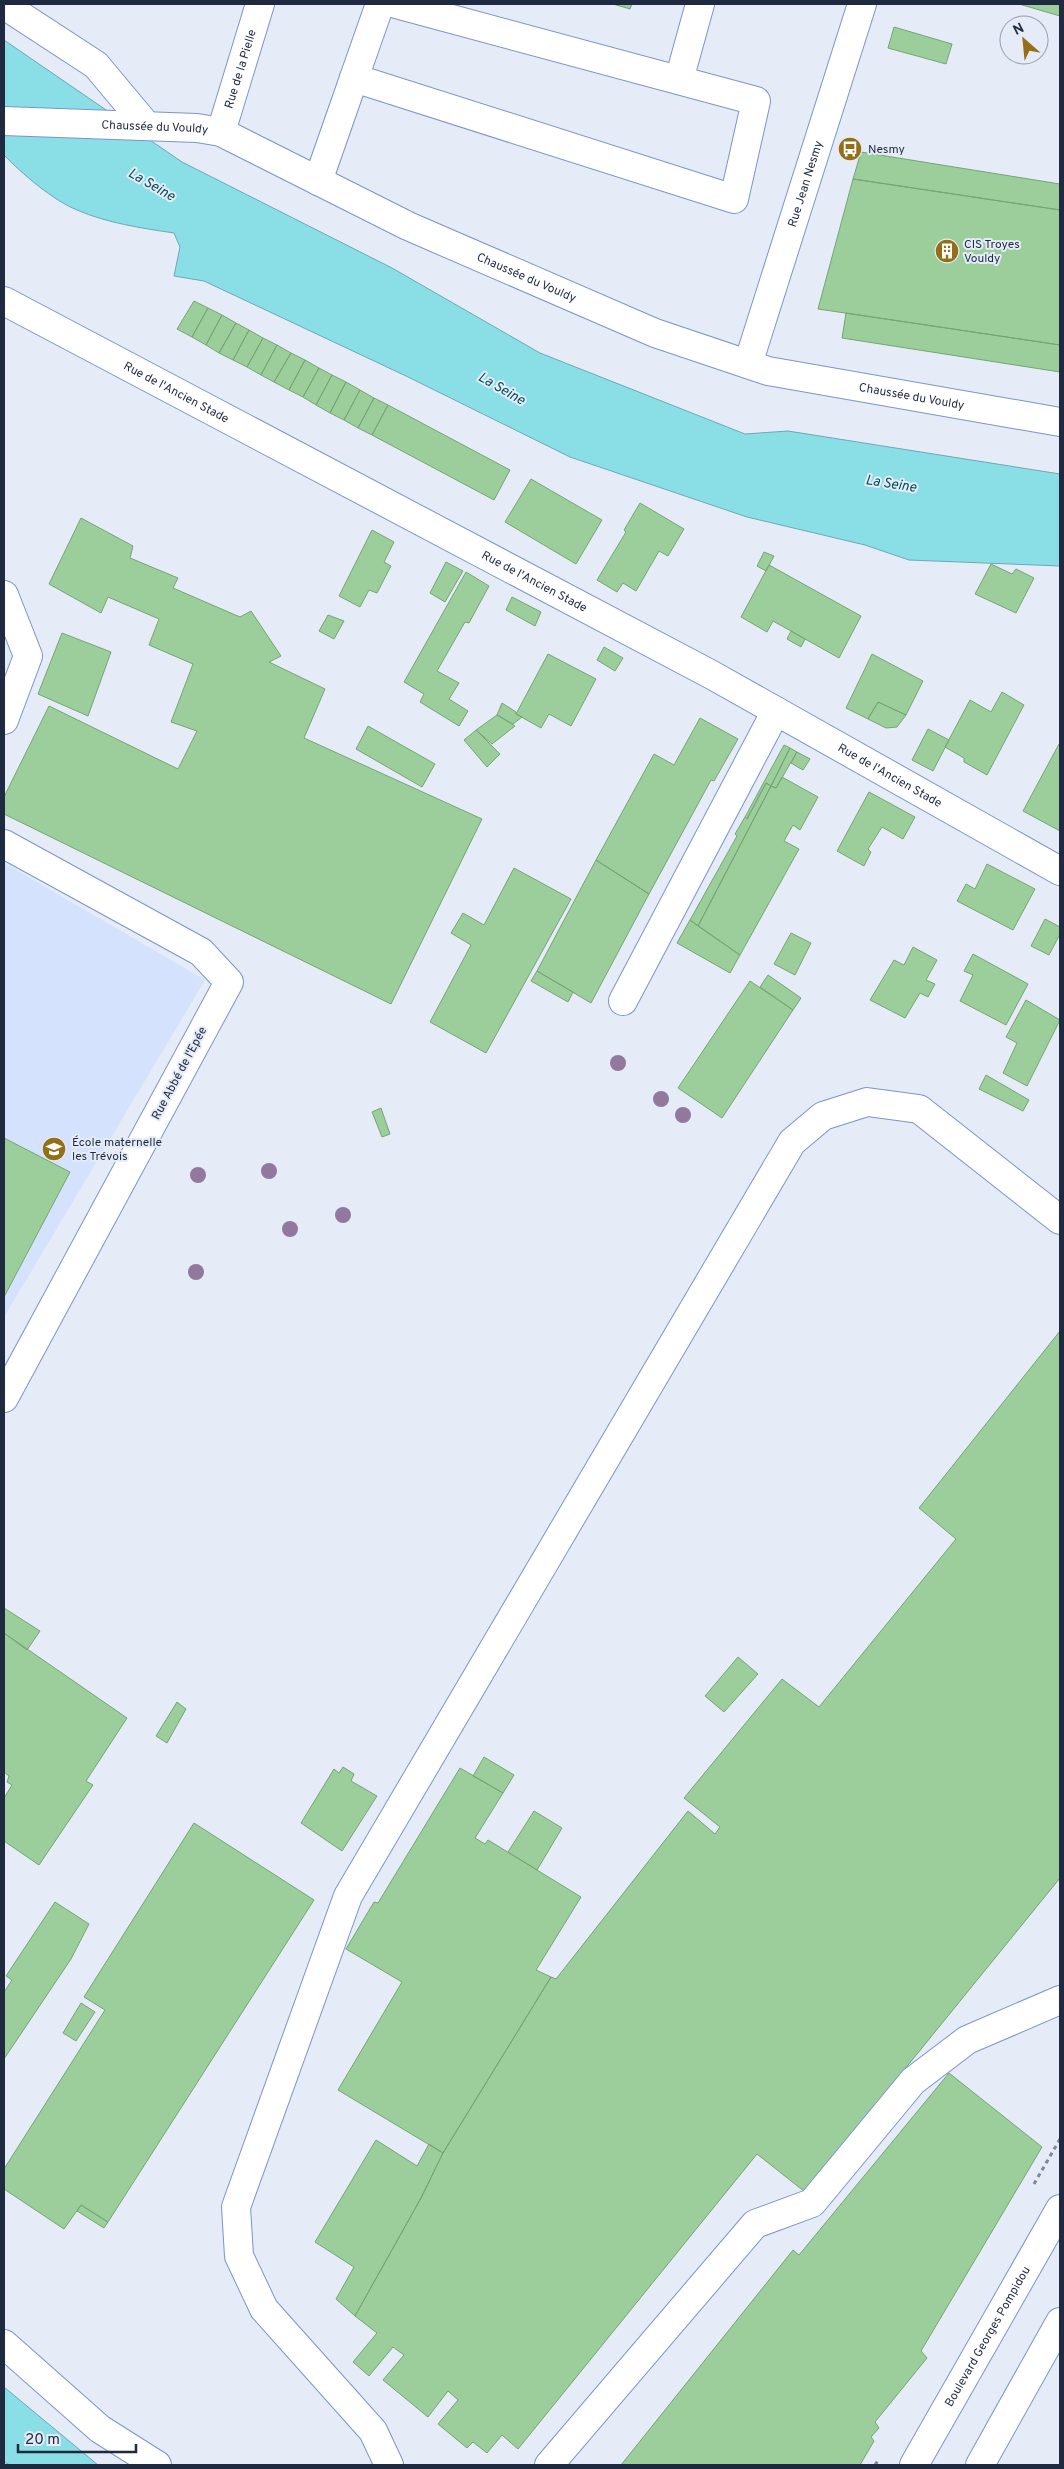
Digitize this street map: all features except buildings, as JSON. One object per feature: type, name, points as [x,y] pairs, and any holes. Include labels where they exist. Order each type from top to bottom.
[{"type":"street","name":"Rue de la Pielle","points":[[221,132],[260,4]]},
{"type":"street","points":[[318,181],[380,4]]},
{"type":"street","points":[[354,78],[734,199],[756,101],[396,4]]},
{"type":"street","points":[[679,80],[700,4]]},
{"type":"street","name":"Rue Jean Nesmy","points":[[748,364],[862,4]]},
{"type":"street","points":[[4,5],[96,65],[139,126]]},
{"type":"street","name":"Chaussée du Vouldy","points":[[4,122],[197,128],[221,132],[408,226],[655,333],[768,371],[1060,422]]},
{"type":"street","name":"Rue de l'Ancien Stade","points":[[4,301],[776,711],[1060,871]]},
{"type":"street","points":[[4,594],[28,656],[4,720]]},
{"type":"street","points":[[623,1000],[776,711]]},
{"type":"street","name":"Rue Abbé de l'Epée","points":[[4,844],[201,952],[229,982],[4,1398]]},
{"type":"street","points":[[389,2465],[373,2431],[264,2309],[239,2256],[236,2207],[348,1896],[792,1142],[823,1116],[867,1102],[919,1109],[1060,1220]]},
{"type":"street","points":[[549,2465],[755,2224],[812,2203],[913,2081],[968,2040],[1060,2000]]},
{"type":"street","name":"Boulevard Georges Pompidou","points":[[914,2465],[1060,2209]]},
{"type":"street","points":[[981,2465],[1060,2322]]},
{"type":"street","points":[[4,2344],[100,2430],[157,2465]]},
{"type":"shaded area","name":"École maternelle les Trévois","points":[[4,863],[205,980],[4,1317]]},
{"type":"water","name":"La Seine","points":[[4,40],[182,162],[392,268],[540,353],[745,434],[788,431],[1060,474],[1060,566],[909,560],[865,545],[747,517],[570,457],[406,376],[204,281],[174,276],[180,247],[174,233],[112,222],[88,215],[68,206],[38,186],[4,155]]},
{"type":"water","points":[[4,2387],[98,2465],[10,2465],[4,2462]]},
{"type":"place","name":"Nesmy","points":[[850,149]]},
{"type":"place","name":"CIS Troyes Vouldy","points":[[947,251]]},
{"type":"place","name":"École maternelle les Trévois","points":[[54,1149]]}]
